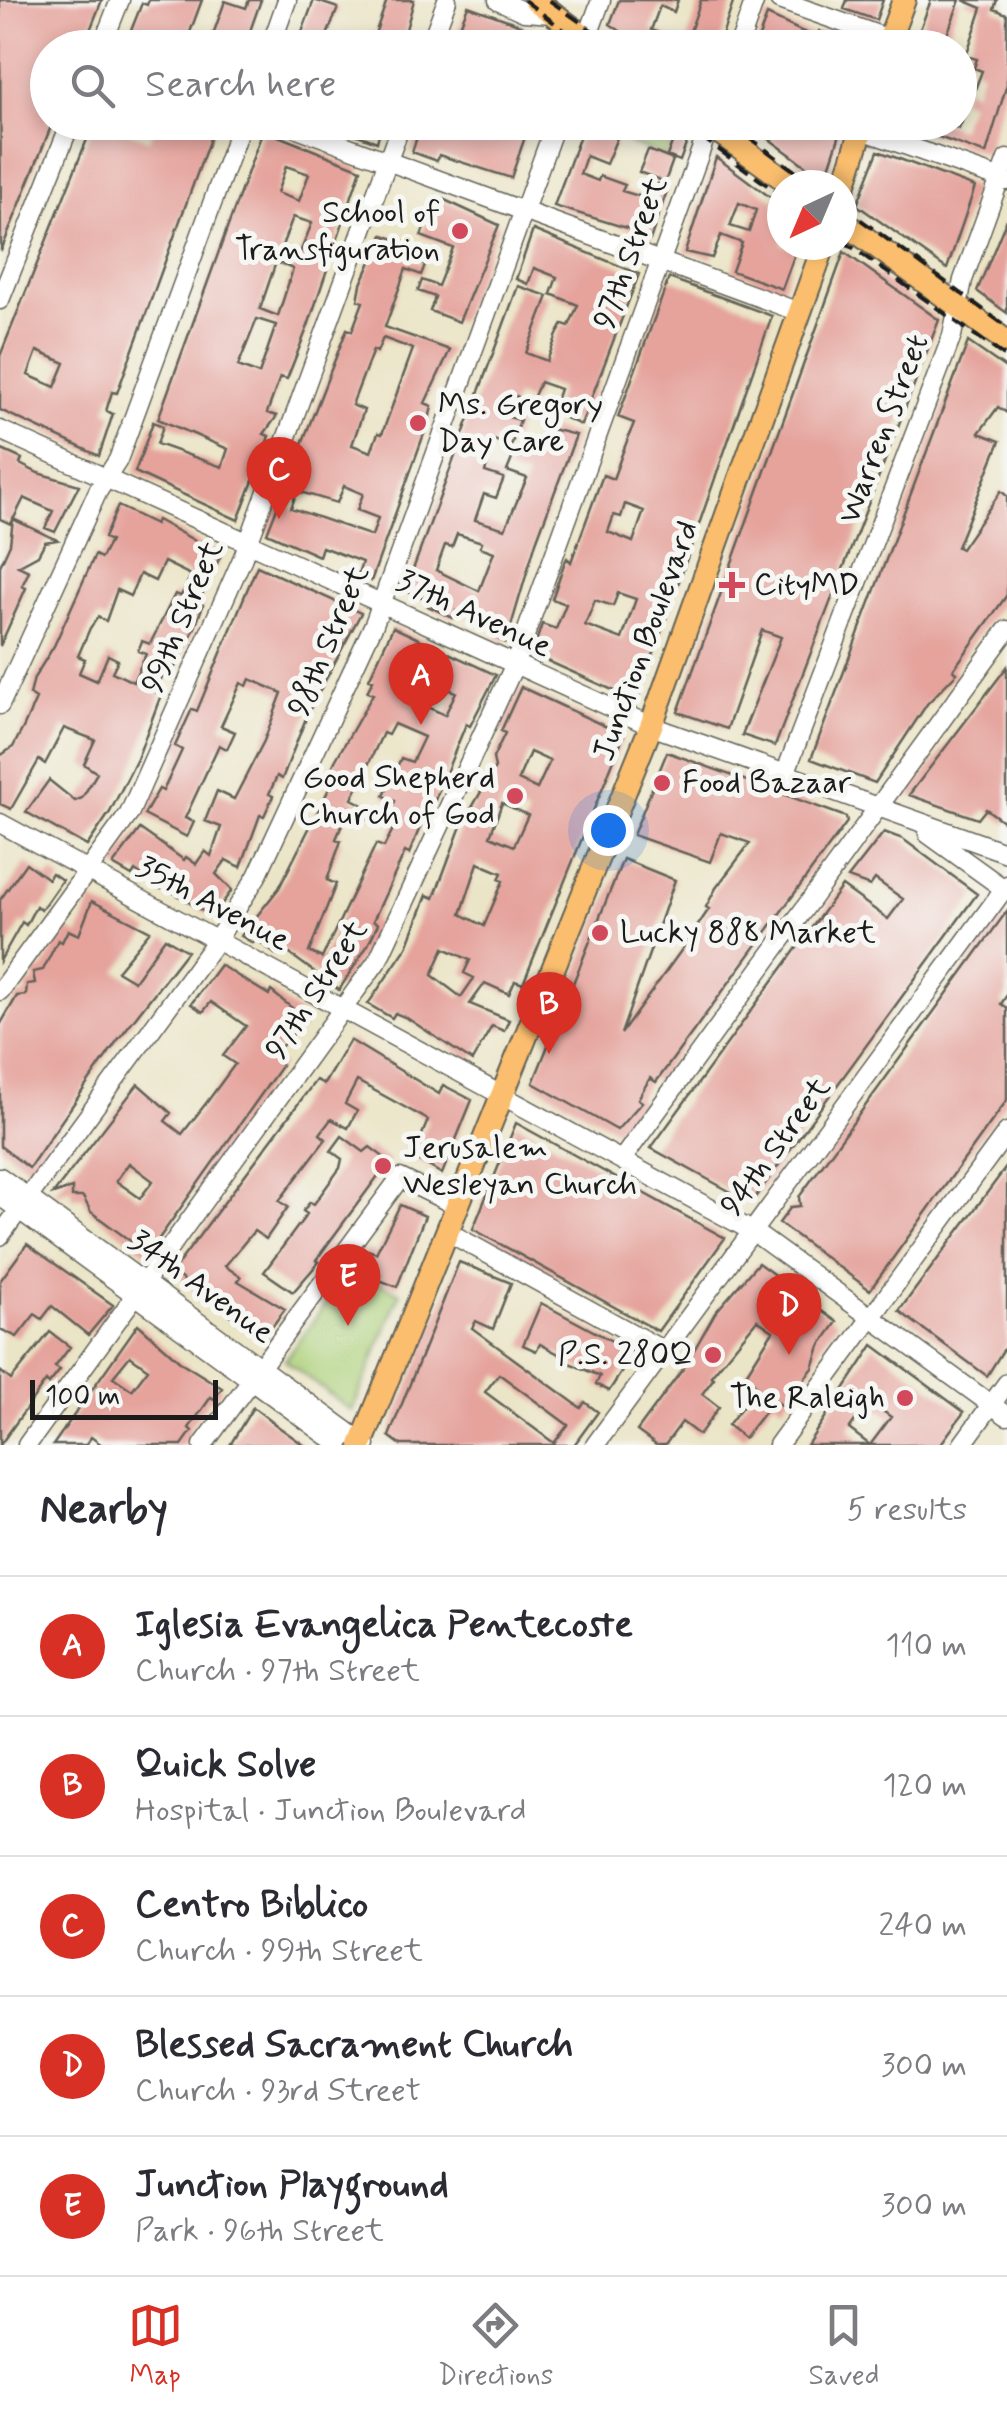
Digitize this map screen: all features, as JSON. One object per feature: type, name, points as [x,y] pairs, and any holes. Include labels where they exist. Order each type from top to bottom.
[{"type":"main road","points":[[893,30],[904,0]]},
{"type":"main road","points":[[544,7],[572,30]]},
{"type":"main road","points":[[731,140],[772,170]]},
{"type":"main road","points":[[849,170],[859,140]]},
{"type":"main road","points":[[857,232],[1007,342]]},
{"type":"main road","name":"Junction Boulevard","points":[[357,1444],[448,1232],[651,726],[818,260]]},
{"type":"street","points":[[108,30],[120,0]]},
{"type":"street","points":[[276,30],[287,0]]},
{"type":"street","points":[[435,30],[446,0]]},
{"type":"street","points":[[498,0],[524,12],[544,7]]},
{"type":"street","points":[[594,30],[601,0]]},
{"type":"street","points":[[744,30],[755,0]]},
{"type":"street","points":[[778,0],[855,30]]},
{"type":"street","points":[[0,300],[64,140]]},
{"type":"street","points":[[0,705],[107,479],[235,140]]},
{"type":"street","points":[[327,140],[798,312]]},
{"type":"street","name":"99th Street","points":[[0,990],[130,814],[247,544],[395,140]]},
{"type":"street","name":"98th Street","points":[[0,1236],[217,940],[257,876],[381,604],[549,140]]},
{"type":"street","name":"97th Street","points":[[27,1445],[378,960],[514,666],[703,140]]},
{"type":"street","points":[[900,140],[1004,179]]},
{"type":"street","name":"Warren Street","points":[[786,774],[952,336],[957,305],[1004,179],[1007,159]]},
{"type":"street","name":"37th Avenue","points":[[0,430],[651,726],[911,822]]},
{"type":"street","points":[[622,1158],[1007,630]]},
{"type":"street","name":"35th Avenue","points":[[0,822],[752,1231],[1007,1416]]},
{"type":"street","points":[[911,822],[1007,853]]},
{"type":"street","points":[[911,822],[1006,888]]},
{"type":"street","name":"94th Street","points":[[595,1445],[1006,888]]},
{"type":"street","points":[[778,1445],[1007,1132]]},
{"type":"street","name":"34th Avenue","points":[[0,1177],[24,1204],[357,1444]]},
{"type":"street","points":[[203,1445],[400,1178],[458,1206]]},
{"type":"street","name":"34th Avenue","points":[[0,1196],[24,1204]]},
{"type":"street","points":[[448,1232],[664,1351]]},
{"type":"street","points":[[962,1445],[1007,1383]]},
{"type":"green space","points":[[629,140],[673,140],[667,157],[628,143]]},
{"type":"green space","points":[[351,1269],[400,1293],[352,1411],[285,1360]]},
{"type":"building","points":[[0,0],[102,0],[90,30],[30,30],[30,140],[46,140],[1,251]]},
{"type":"building","points":[[149,0],[202,0],[191,30],[131,30],[142,3],[147,5]]},
{"type":"building","points":[[249,0],[261,0],[250,30],[215,30],[225,1],[246,8]]},
{"type":"building","points":[[314,0],[338,8],[329,30],[303,30]]},
{"type":"building","points":[[387,0],[414,0],[406,30],[376,30]]},
{"type":"building","points":[[619,0],[678,0],[674,12],[660,6],[651,30],[619,30],[610,24]]},
{"type":"building","points":[[701,0],[734,0],[724,30],[691,30]]},
{"type":"building","points":[[847,0],[883,0],[876,20],[844,9]]},
{"type":"building","points":[[931,0],[960,0],[949,30],[920,30]]},
{"type":"building","points":[[963,0],[997,0],[994,9],[1007,14],[1007,84],[986,154],[947,140],[977,140],[977,84],[982,71],[977,69],[975,30],[982,8]]},
{"type":"building","points":[[468,6],[531,30],[458,30]]},
{"type":"building","points":[[767,15],[799,30],[762,30]]},
{"type":"building","points":[[87,140],[209,140],[117,393],[112,392],[106,411],[113,414],[99,456],[0,410],[0,356]],"holes":[[[37,351],[65,363],[55,387],[28,375]]]},
{"type":"building","points":[[259,140],[288,140],[361,169],[308,326],[287,379],[280,377],[267,413],[277,416],[264,434],[269,436],[238,520],[135,472],[153,422],[163,426],[157,444],[222,467],[228,449],[158,419]],"holes":[[[286,166],[309,174],[299,201],[277,193]],[[293,217],[312,223],[298,258],[280,251]],[[276,262],[293,269],[278,316],[260,309]],[[257,319],[276,325],[259,374],[238,366]]]},
{"type":"building","points":[[416,140],[524,140],[511,178],[439,155],[437,161],[412,152]]},
{"type":"building","points":[[578,140],[616,140],[606,164],[586,156],[580,174],[625,185],[622,191],[652,200],[658,184],[668,188],[650,240],[638,236],[640,232],[554,206]]},
{"type":"building","points":[[673,140],[688,140],[680,161],[667,156]]},
{"type":"building","points":[[771,140],[838,140],[828,170],[811,170]]},
{"type":"building","points":[[648,150],[673,160],[665,182],[639,172]]},
{"type":"building","points":[[878,151],[975,187],[947,269],[857,205]]},
{"type":"building","points":[[716,157],[767,195],[767,260],[793,260],[782,289],[732,271],[742,243],[721,235],[712,258],[685,252]],"holes":[[[739,203],[756,210],[749,232],[730,226]]]},
{"type":"building","points":[[436,196],[499,225],[459,322],[430,311],[435,297],[418,291],[422,280],[438,286],[453,248],[421,236]]},
{"type":"building","points":[[1007,222],[1007,313],[977,291]]},
{"type":"building","points":[[533,230],[639,274],[581,425],[552,412],[560,389],[540,382],[531,403],[516,396],[508,417],[520,420],[511,446],[494,440],[485,472],[504,478],[496,498],[484,494],[475,520],[505,529],[527,478],[507,471],[516,449],[531,455],[538,437],[548,440],[552,429],[576,435],[536,542],[506,643],[495,637],[499,626],[456,611],[453,618],[428,606],[430,600],[405,591],[518,286],[548,296],[526,353],[547,361],[563,324],[569,326],[578,305],[551,294],[557,277],[534,268],[528,284],[516,279]],"holes":[[[457,534],[482,542],[480,547],[494,552],[479,591],[436,570],[445,545],[452,547]]]},
{"type":"building","points":[[383,235],[409,244],[404,257],[425,265],[421,275],[406,269],[385,327],[450,350],[425,403],[432,406],[429,420],[371,581],[358,575],[362,562],[322,547],[319,556],[267,533],[347,329],[352,331],[363,302],[358,300]],"holes":[[[383,338],[413,349],[382,434],[378,433],[371,452],[352,445],[364,410],[352,405],[373,350],[377,352]],[[344,486],[363,494],[357,510],[378,518],[372,536],[291,508],[297,491],[337,503]]]},
{"type":"building","points":[[841,260],[855,260],[939,320],[775,746],[742,735],[781,637],[762,630],[727,729],[678,712]]},
{"type":"building","points":[[669,278],[772,316],[637,701],[532,654],[542,624],[556,629],[566,604],[552,599],[564,564],[567,558],[571,562],[603,475],[613,479],[634,423],[618,417]],"holes":[[[625,504],[644,511],[633,542],[608,532],[614,515],[621,517]],[[618,593],[636,599],[622,639],[585,625],[595,600],[613,606]]]},
{"type":"building","points":[[968,342],[1007,369],[1007,413],[998,407],[979,433],[1000,441],[957,547],[961,549],[1001,491],[1007,496],[1007,595],[953,670],[957,673],[927,704],[875,783],[811,759]]},
{"type":"building","points":[[0,449],[22,459],[20,464],[38,473],[79,485],[55,532],[45,528],[53,511],[24,498],[11,524],[0,519]]},
{"type":"building","points":[[118,506],[155,524],[157,520],[221,555],[198,603],[203,605],[194,630],[175,667],[168,664],[155,692],[161,695],[137,759],[87,846],[26,812],[49,780],[75,801],[82,798],[97,773],[84,764],[95,740],[64,728],[45,764],[39,760],[11,809],[0,804],[0,756],[13,747],[24,726],[36,699],[30,695],[34,678],[54,646],[95,555],[101,558],[110,541],[104,538]],"holes":[[[164,562],[191,575],[181,596],[175,594],[150,644],[142,641],[138,651],[146,654],[133,682],[112,672],[118,660],[108,655],[97,681],[79,673],[85,659],[78,656],[90,628],[98,617],[106,621],[117,590],[130,596],[140,574],[155,581]]]},
{"type":"building","points":[[13,519],[57,540],[45,542],[38,555],[18,566],[29,571],[22,586],[26,588],[0,646],[0,566],[10,544]]},
{"type":"building","points":[[257,566],[361,613],[308,713],[282,779],[277,776],[269,794],[273,796],[264,816],[260,815],[241,867],[226,860],[216,874],[232,890],[212,917],[135,871],[132,876],[113,865],[140,829],[184,860],[186,857],[196,864],[205,851],[211,856],[221,827],[205,821],[217,791],[234,799],[264,741],[282,693],[250,679],[247,686],[241,683],[221,726],[235,732],[227,749],[219,745],[185,818],[194,822],[187,837],[144,815],[159,789],[163,791],[182,750],[175,746],[192,709],[197,711]]},
{"type":"building","points":[[393,627],[496,675],[470,726],[466,724],[409,854],[405,852],[373,921],[378,924],[368,945],[339,990],[283,949],[275,954],[256,939],[253,943],[241,936],[279,888],[322,803],[336,774],[330,772],[335,761],[373,694],[367,692],[373,680],[369,679]],"holes":[[[412,676],[456,692],[445,715],[403,696]],[[394,724],[424,737],[412,762],[401,758],[384,796],[395,801],[386,821],[395,825],[384,847],[376,844],[322,958],[309,952],[336,884],[327,880],[341,841],[336,839],[348,811],[367,819],[371,809],[352,799],[383,733],[388,735]]]},
{"type":"building","points":[[1007,667],[1007,824],[986,809],[978,819],[909,795]]},
{"type":"building","points":[[521,687],[624,735],[523,984],[515,981],[509,994],[485,983],[470,1004],[509,1020],[504,1031],[492,1026],[472,1061],[407,1018],[395,1013],[392,1018],[368,1004],[407,947],[427,895],[434,898],[461,826],[495,768],[493,758],[505,733],[501,731]],"holes":[[[530,752],[550,761],[537,789],[518,780]],[[502,803],[528,815],[514,846],[490,836]],[[478,863],[502,873],[499,879],[503,881],[484,926],[461,914]],[[444,948],[470,960],[464,973],[474,978],[461,997],[432,975]]]},
{"type":"building","points":[[667,752],[846,817],[847,822],[656,1082],[650,1078],[638,1099],[642,1102],[617,1130],[533,1083],[623,859],[675,880],[621,1034],[750,843],[721,833],[710,862],[633,835]]},
{"type":"building","points":[[884,832],[903,839],[977,894],[751,1203],[651,1148],[842,886],[888,919],[903,899],[875,879],[870,886],[848,878]]},
{"type":"building","points":[[26,863],[48,879],[52,873],[62,880],[41,910],[36,906],[26,925],[22,922],[0,961],[0,900]]},
{"type":"building","points":[[92,901],[150,931],[117,971],[134,981],[165,938],[187,951],[117,1041],[29,1168],[0,1146],[0,1025],[17,996],[26,995],[27,984],[35,983],[33,972],[43,970],[58,940],[62,942],[68,930],[79,935]]},
{"type":"building","points":[[1007,911],[1007,995],[1001,1004],[1007,1008],[1007,1100],[870,1290],[779,1223],[791,1207],[800,1206],[799,1197]]},
{"type":"building","points":[[220,965],[269,995],[271,991],[307,1020],[272,1056],[282,1065],[148,1254],[91,1212],[83,1197],[72,1197],[72,1188],[53,1194],[138,1084],[171,1113],[165,1121],[182,1134],[235,1064],[223,1056],[246,1026],[211,1002],[203,1012],[191,1004]],"holes":[[[129,1163],[153,1181],[140,1198],[116,1181]]]},
{"type":"building","points":[[350,1040],[439,1094],[443,1085],[472,1100],[442,1174],[413,1157],[428,1120],[357,1081],[345,1104],[357,1111],[348,1128],[331,1119],[320,1134],[326,1139],[279,1201],[288,1207],[266,1239],[254,1231],[225,1266],[241,1277],[238,1281],[285,1309],[263,1339],[172,1272],[316,1080],[324,1084]]},
{"type":"building","points":[[516,1123],[725,1238],[658,1331],[473,1229]]},
{"type":"building","points":[[342,1136],[364,1152],[370,1147],[389,1161],[316,1260],[319,1262],[293,1292],[264,1272],[307,1214],[303,1211],[310,1202],[314,1204],[340,1168],[342,1159],[331,1151]]},
{"type":"building","points":[[1007,1166],[1007,1344],[987,1376],[899,1311]]},
{"type":"building","points":[[400,1205],[425,1216],[397,1287],[359,1272],[368,1250],[376,1253]]},
{"type":"building","points":[[27,1244],[113,1305],[88,1335],[52,1306],[42,1319],[35,1314],[17,1337],[0,1329],[0,1281]]},
{"type":"building","points":[[459,1262],[511,1283],[493,1329],[476,1321],[472,1328],[581,1408],[585,1402],[598,1412],[574,1445],[401,1445],[389,1436]],"holes":[[[499,1374],[568,1425],[554,1443],[485,1392]]]},
{"type":"building","points":[[758,1263],[780,1279],[778,1283],[800,1292],[805,1314],[812,1304],[837,1322],[820,1346],[813,1368],[783,1406],[774,1400],[744,1438],[728,1425],[757,1387],[746,1374],[773,1331],[757,1320],[711,1376],[714,1378],[702,1394],[719,1407],[699,1435],[682,1422],[665,1445],[656,1445],[637,1431],[685,1366],[715,1313]]},
{"type":"building","points":[[541,1303],[634,1353],[609,1391],[596,1384],[600,1376],[562,1360],[564,1357],[540,1344],[536,1351],[523,1345]]},
{"type":"building","points":[[138,1324],[182,1363],[222,1388],[189,1428],[192,1431],[182,1445],[102,1445],[91,1437],[86,1445],[53,1445]],"holes":[[[130,1356],[148,1369],[132,1390],[113,1377]]]},
{"type":"building","points":[[50,1332],[70,1347],[55,1367],[60,1370],[49,1384],[46,1381],[0,1445],[0,1371],[11,1380]]},
{"type":"building","name":"The Raleigh","points":[[873,1345],[964,1412],[940,1445],[807,1445]],"holes":[[[869,1401],[891,1417],[870,1445],[849,1429]]]},
{"type":"building","points":[[253,1407],[276,1425],[304,1445],[230,1445]]},
{"type":"railway","points":[[524,0],[564,30]]},
{"type":"railway","points":[[549,0],[592,30]]},
{"type":"railway","points":[[706,140],[767,185]]},
{"type":"railway","points":[[753,140],[794,170]]},
{"type":"railway","points":[[857,217],[1007,327]]},
{"type":"railway","points":[[857,251],[1007,358]]},
{"type":"place","name":"School of Transfiguration","points":[[460,231]]},
{"type":"place","name":"Ms. Gregory Day Care","points":[[418,423]]},
{"type":"place","name":"Centro Biblico","points":[[279,519]]},
{"type":"place","name":"CityMD","points":[[732,585]]},
{"type":"place","name":"Iglesia Evangelica Pentecoste","points":[[421,725]]},
{"type":"place","name":"Food Bazaar","points":[[662,783]]},
{"type":"place","name":"Good Shepherd Church of God","points":[[515,796]]},
{"type":"place","name":"Lucky 888 Market","points":[[600,933]]},
{"type":"place","name":"Quick Solve","points":[[549,1054]]},
{"type":"place","name":"Jerusalem Wesleyan Church","points":[[383,1166]]},
{"type":"place","name":"Junction Playground","points":[[348,1326]]},
{"type":"place","name":"P.S. 280Q","points":[[713,1355]]},
{"type":"place","name":"Blessed Sacrament Church","points":[[789,1355]]},
{"type":"place","name":"The Raleigh","points":[[905,1398]]}]
